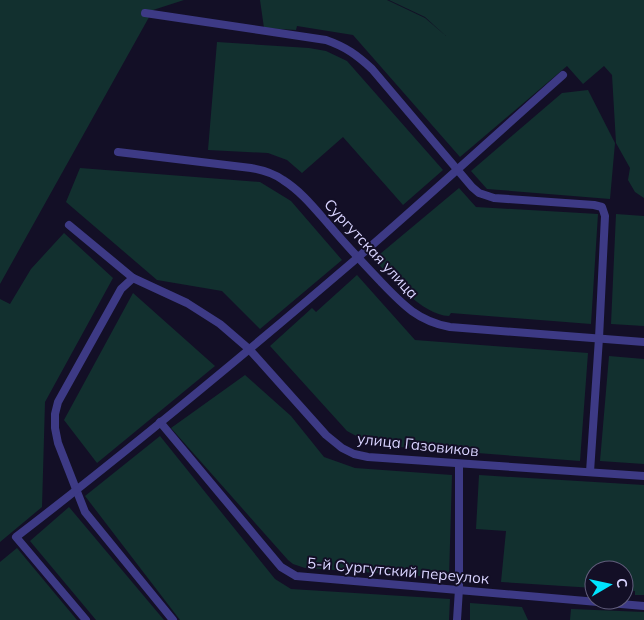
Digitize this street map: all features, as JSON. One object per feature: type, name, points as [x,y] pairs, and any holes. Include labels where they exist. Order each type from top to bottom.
[{"type":"street","points":[[144,13],[317,38],[342,45],[372,69],[472,187],[487,196],[594,204],[602,208],[605,216],[600,338],[590,472]]},
{"type":"street","points":[[86,620],[16,537],[76,491],[358,257],[563,75]]},
{"type":"street","name":"Сургутская улица","points":[[118,152],[268,171],[294,188],[401,303],[414,314],[438,325],[644,342]]},
{"type":"street","name":"улица Газовиков","points":[[70,225],[133,278],[187,303],[220,324],[249,349],[326,435],[342,448],[354,454],[368,457],[459,464],[644,476]]},
{"type":"street","points":[[133,278],[121,289],[58,402],[55,414],[58,443],[85,512],[173,620]]},
{"type":"street","name":"5-й Сургутский переулок","points":[[160,422],[281,567],[288,572],[305,577],[644,606]]},
{"type":"street","points":[[457,620],[459,589],[459,464]]},
{"type":"green space","points":[[0,0],[184,0],[153,10],[0,284]]},
{"type":"green space","points":[[260,0],[387,0],[425,18],[446,36],[425,17],[389,0],[644,0],[644,198],[635,192],[628,180],[630,168],[616,143],[612,75],[604,66],[583,84],[567,66],[460,157],[353,35],[297,26],[296,30],[264,28]]},
{"type":"green space","points":[[217,42],[309,48],[326,51],[347,61],[443,170],[403,205],[343,137],[302,173],[287,160],[268,153],[208,150]]},
{"type":"green space","points":[[588,90],[615,143],[610,199],[487,189],[471,171],[562,93]]},
{"type":"green space","points":[[80,168],[260,182],[291,201],[342,260],[260,329],[222,291],[157,280],[66,202]]},
{"type":"green space","points":[[459,188],[476,207],[598,214],[591,324],[451,313],[449,316],[439,314],[418,303],[398,285],[374,259]]},
{"type":"green space","points":[[616,214],[644,216],[644,326],[611,324]]},
{"type":"green space","points":[[64,233],[113,278],[45,402],[42,507],[0,542],[0,299],[10,304],[31,269]]},
{"type":"green space","points":[[357,275],[415,340],[588,353],[580,461],[373,445],[347,431],[270,346],[312,308],[316,312]]},
{"type":"green space","points":[[133,293],[215,366],[97,463],[64,420]]},
{"type":"green space","points":[[609,356],[644,359],[644,464],[600,461]]},
{"type":"green space","points":[[245,375],[291,416],[324,457],[355,468],[452,475],[449,578],[305,568],[288,560],[171,428]]},
{"type":"green space","points":[[160,436],[275,579],[291,589],[450,599],[449,620],[180,620],[85,496]]},
{"type":"green space","points":[[479,475],[644,485],[644,595],[635,595],[634,560],[584,560],[584,587],[501,582],[506,531],[476,529]]},
{"type":"green space","points":[[69,507],[164,620],[96,620],[30,541]]},
{"type":"green space","points":[[17,548],[77,620],[0,620],[0,562]]},
{"type":"green space","points":[[470,603],[522,607],[528,620],[470,620]]},
{"type":"green space","points":[[571,609],[644,612],[644,620],[570,620]]}]
